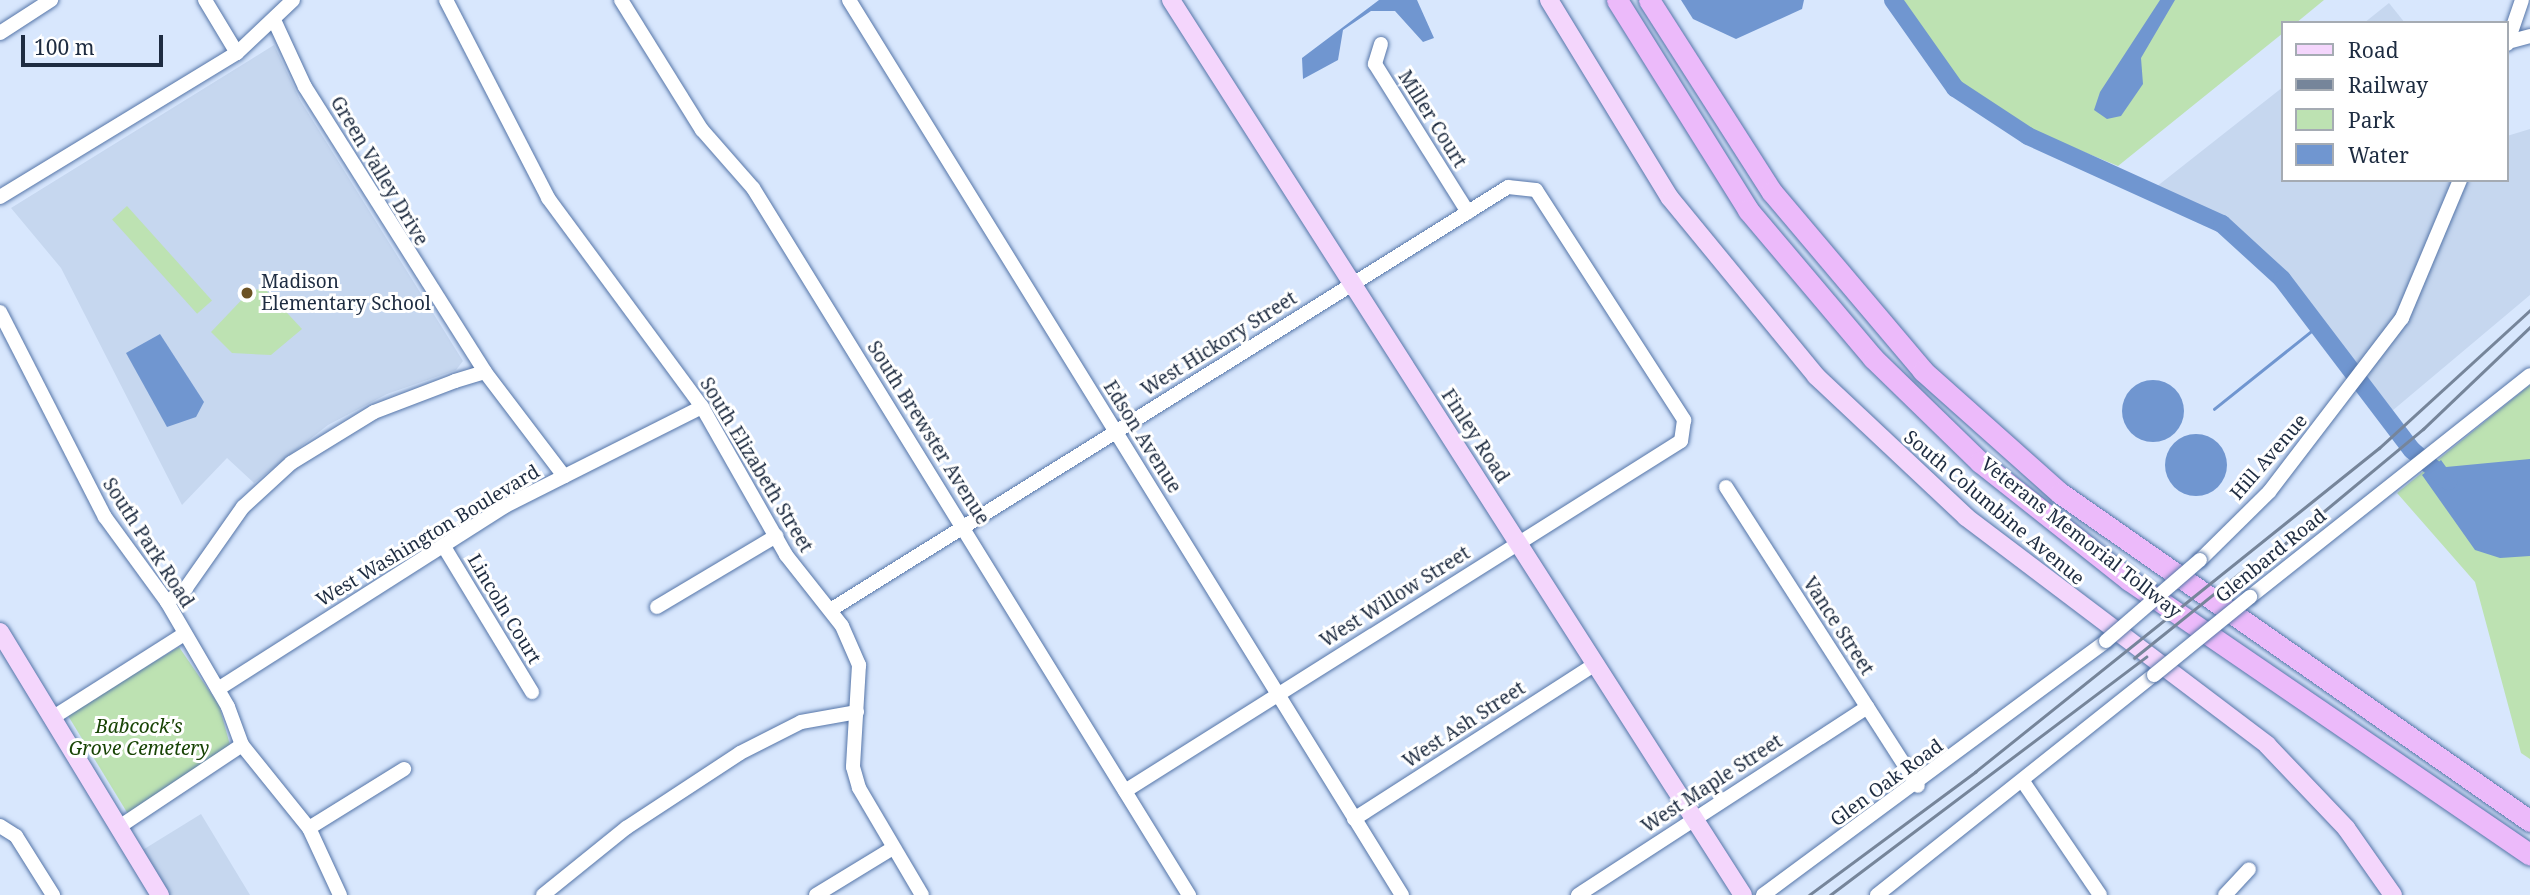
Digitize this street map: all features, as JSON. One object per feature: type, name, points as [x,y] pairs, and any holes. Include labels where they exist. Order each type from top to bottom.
[{"type":"highway","name":"Veterans Memorial Tollway","points":[[1617,0],[1748,211],[1865,349],[1971,453],[2129,580],[2530,855]]},
{"type":"highway","name":"Veterans Memorial Tollway","points":[[1650,0],[1772,192],[1923,371],[2071,501],[2530,821]]},
{"type":"main road","name":"Finley Road","points":[[1171,0],[1743,895]]},
{"type":"main road","name":"South Columbine Avenue","points":[[1549,0],[1656,178],[1816,376],[1966,517],[2267,745],[2346,828],[2393,895]]},
{"type":"main road","points":[[0,632],[160,895]]},
{"type":"street","points":[[0,33],[51,0]]},
{"type":"street","points":[[205,0],[237,53]]},
{"type":"street","points":[[0,197],[237,53],[293,0]]},
{"type":"street","name":"South Elizabeth Street","points":[[446,0],[548,198],[702,407],[776,537],[811,591],[832,609],[859,666],[856,778],[892,848],[922,895]]},
{"type":"street","name":"South Brewster Avenue","points":[[621,0],[702,130],[753,188],[1189,895]]},
{"type":"street","name":"Edson Avenue","points":[[849,0],[1402,895]]},
{"type":"street","points":[[2509,40],[2522,0]]},
{"type":"street","name":"Green Valley Drive","points":[[274,19],[305,87],[485,372],[564,476]]},
{"type":"street","points":[[2509,43],[2530,36]]},
{"type":"street","name":"Miller Court","points":[[1381,44],[1375,64],[1468,212]]},
{"type":"street","name":"Hill Avenue","points":[[2032,699],[2106,641],[2200,560],[2269,492],[2352,388],[2402,318],[2459,182]]},
{"type":"street","name":"West Hickory Street","points":[[832,609],[1468,212],[1522,184],[1540,196],[1684,420],[1684,436]]},
{"type":"street","name":"South Park Road","points":[[0,312],[105,517],[167,603],[183,635],[218,689],[242,745],[309,828],[340,895]]},
{"type":"street","points":[[167,603],[186,588],[243,507],[299,457],[374,412],[485,372]]},
{"type":"street","name":"Glenbard Road","points":[[1877,895],[2024,783],[2250,597],[2530,375]]},
{"type":"street","name":"West Washington Boulevard","points":[[218,689],[443,545],[564,476],[702,407]]},
{"type":"street","name":"West Willow Street","points":[[1125,791],[1684,436]]},
{"type":"street","name":"Vance Street","points":[[1726,487],[1918,786]]},
{"type":"street","points":[[657,607],[776,537]]},
{"type":"street","name":"Lincoln Court","points":[[443,545],[533,692]]},
{"type":"street","points":[[52,718],[183,635]]},
{"type":"street","name":"West Ash Street","points":[[1354,819],[1595,664]]},
{"type":"street","name":"Glen Oak Road","points":[[1763,895],[1918,786],[2032,699]]},
{"type":"street","name":"West Maple Street","points":[[1578,895],[1867,706]]},
{"type":"street","points":[[542,895],[635,821],[740,753],[801,722],[857,712]]},
{"type":"street","points":[[118,827],[242,745]]},
{"type":"street","points":[[309,828],[404,769]]},
{"type":"street","points":[[2024,783],[2100,895]]},
{"type":"street","points":[[0,826],[16,836],[53,895]]},
{"type":"street","points":[[816,895],[892,848]]},
{"type":"street","points":[[2225,895],[2249,869]]},
{"type":"shaded area","points":[[2389,3],[2403,21],[2366,21]]},
{"type":"shaded area","name":"Madison Elementary School","points":[[274,45],[300,100],[463,361],[456,370],[387,394],[328,425],[254,483],[227,458],[182,505],[61,268],[11,208]]},
{"type":"shaded area","points":[[2282,88],[2282,182],[2509,182],[2509,135],[2530,129],[2530,295],[2386,416],[2282,279],[2222,224],[2151,191]]},
{"type":"shaded area","points":[[201,814],[250,895],[167,895],[141,851]]},
{"type":"green space","points":[[1902,0],[2324,0],[2298,21],[2282,21],[2282,34],[2118,166],[2033,131],[1976,96],[1956,78]]},
{"type":"green space","points":[[127,206],[212,300],[197,314],[112,219]]},
{"type":"green space","points":[[265,289],[302,329],[271,355],[232,353],[211,332],[251,290]]},
{"type":"green space","points":[[2530,385],[2530,759],[2521,753],[2475,582],[2397,493]]},
{"type":"green space","name":"Babcock's Grove Cemetery","points":[[179,647],[219,705],[230,745],[128,814],[67,714]]},
{"type":"water","points":[[1379,0],[1417,0],[1434,38],[1423,42],[1395,11],[1371,11],[1343,30],[1338,60],[1303,79],[1302,58]]},
{"type":"water","points":[[1681,0],[1804,0],[1802,9],[1736,39],[1693,19]]},
{"type":"water","points":[[2160,0],[2175,0],[2141,58],[2143,84],[2121,116],[2107,119],[2094,110],[2100,92]]},
{"type":"water","points":[[160,334],[204,402],[196,417],[167,427],[126,353]]},
{"type":"water","points":[[2153,380],[2165,382],[2175,389],[2182,399],[2182,423],[2175,433],[2165,440],[2153,442],[2141,440],[2131,433],[2124,423],[2122,411],[2124,399],[2131,389],[2141,382]]},
{"type":"water","points":[[2190,434],[2202,434],[2218,443],[2225,453],[2225,477],[2218,487],[2202,496],[2190,496],[2179,491],[2170,482],[2165,471],[2165,459],[2170,448],[2179,439]]},
{"type":"water","points":[[2530,459],[2530,556],[2500,558],[2475,550],[2422,475],[2441,460],[2446,467]]},
{"type":"waterway","points":[[1893,0],[1955,88],[2028,136],[2222,224],[2282,279],[2412,450],[2448,481]]},
{"type":"waterway","points":[[2214,409],[2320,324]]},
{"type":"railway","points":[[1809,895],[1975,772],[2379,448],[2530,310]]},
{"type":"railway","points":[[2246,576],[2423,429],[2530,327]]},
{"type":"railway","points":[[2134,658],[2251,564]]},
{"type":"railway","points":[[1830,895],[2146,657]]},
{"type":"place","name":"Madison Elementary School","points":[[247,293]]}]
